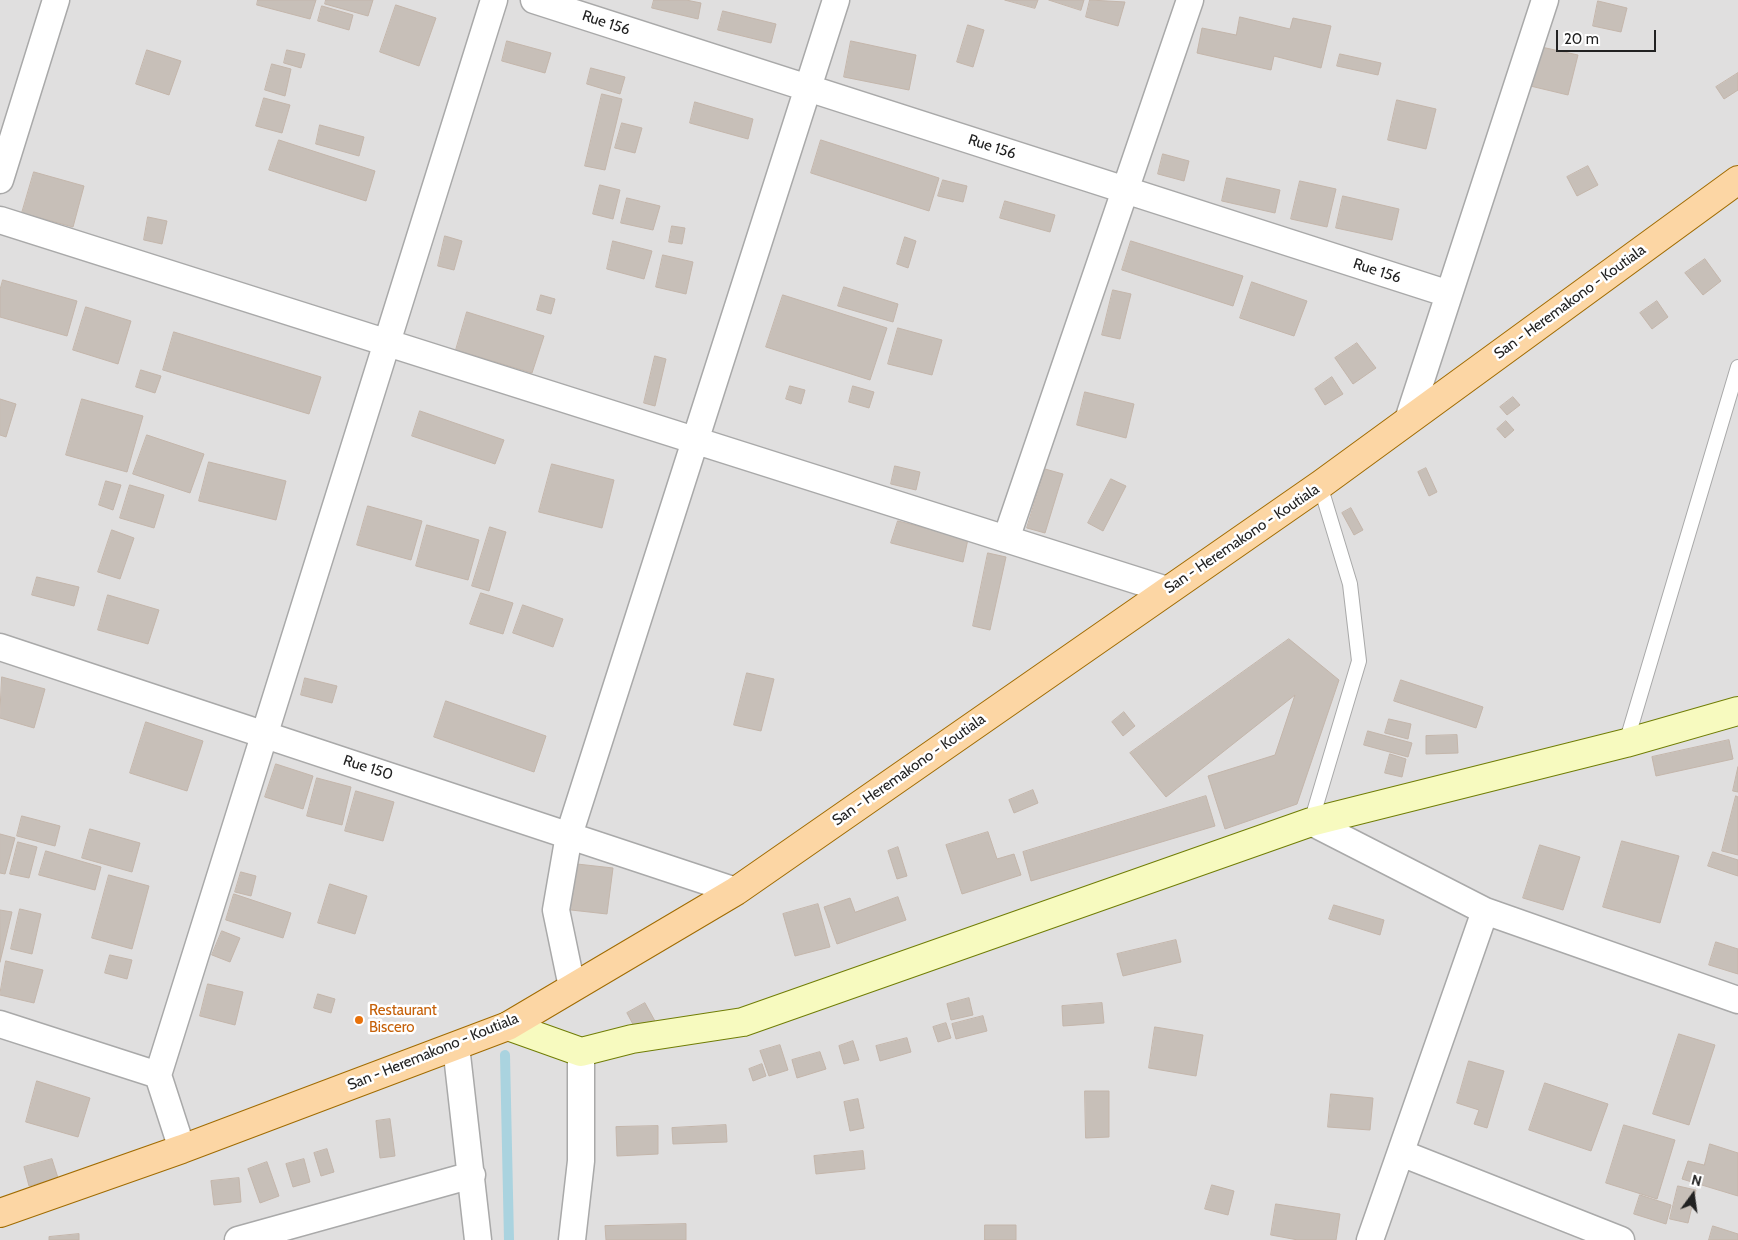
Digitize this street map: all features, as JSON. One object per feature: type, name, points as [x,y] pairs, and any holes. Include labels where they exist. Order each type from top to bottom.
[{"type":"main road","name":"San - Heremakono - Koutiala","points":[[0,1213],[182,1149],[508,1026],[736,891],[1320,485],[1738,180]]},
{"type":"street","points":[[0,180],[56,0]]},
{"type":"street","points":[[182,1149],[158,1075],[494,0]]},
{"type":"street","name":"Rue 156","points":[[534,0],[1449,294]]},
{"type":"street","points":[[572,987],[556,910],[569,835],[836,0]]},
{"type":"street","points":[[1006,538],[1190,0]]},
{"type":"street","points":[[1408,420],[1545,0]]},
{"type":"street","points":[[0,220],[1167,590]]},
{"type":"street","name":"Rue 150","points":[[0,647],[736,891]]},
{"type":"street","points":[[508,1026],[581,1052],[632,1040],[743,1022],[1311,822],[1626,744],[1738,711]]},
{"type":"street","points":[[1311,822],[1485,911],[1738,1000]]},
{"type":"street","points":[[1370,1240],[1485,911]]},
{"type":"street","points":[[0,1024],[158,1075]]},
{"type":"street","points":[[456,1046],[478,1240]]},
{"type":"street","points":[[572,1240],[581,1161],[581,1052]]},
{"type":"street","points":[[1401,1153],[1621,1240]]},
{"type":"street","points":[[238,1240],[472,1176]]},
{"type":"lane","points":[[1626,744],[1738,367]]},
{"type":"lane","points":[[1311,822],[1359,661],[1350,584],[1320,485]]},
{"type":"shaded area","points":[[0,0],[1738,0],[1738,1240],[0,1240]]},
{"type":"building","points":[[258,0],[316,0],[310,19],[257,5]]},
{"type":"building","points":[[326,0],[373,0],[368,16],[325,4]]},
{"type":"building","points":[[654,0],[686,0],[701,3],[698,19],[652,8]]},
{"type":"building","points":[[1005,0],[1038,0],[1035,8]]},
{"type":"building","points":[[1049,0],[1084,0],[1081,10]]},
{"type":"building","points":[[1090,0],[1125,2],[1118,26],[1086,17]]},
{"type":"building","points":[[1598,1],[1627,8],[1621,32],[1593,26]]},
{"type":"building","points":[[396,5],[436,18],[419,66],[380,52]]},
{"type":"building","points":[[322,6],[353,15],[349,30],[318,21]]},
{"type":"building","points":[[723,11],[776,24],[771,43],[718,30]]},
{"type":"building","points":[[1240,17],[1290,29],[1293,18],[1331,26],[1321,68],[1274,56],[1271,70],[1197,53],[1202,28],[1236,35]]},
{"type":"building","points":[[968,25],[984,30],[973,67],[957,62]]},
{"type":"building","points":[[507,41],[551,53],[545,73],[502,61]]},
{"type":"building","points":[[851,41],[916,55],[909,90],[844,77]]},
{"type":"building","points":[[1532,45],[1578,55],[1568,95],[1522,84]]},
{"type":"building","points":[[147,50],[181,61],[169,95],[136,84]]},
{"type":"building","points":[[287,50],[305,54],[301,68],[284,63]]},
{"type":"building","points":[[1340,54],[1381,63],[1378,75],[1337,66]]},
{"type":"building","points":[[272,64],[291,69],[285,96],[265,90]]},
{"type":"building","points":[[591,68],[625,77],[620,94],[587,84]]},
{"type":"building","points":[[1738,73],[1738,90],[1724,99],[1716,87]]},
{"type":"building","points":[[602,94],[622,99],[605,170],[585,166]]},
{"type":"building","points":[[264,98],[290,105],[282,133],[256,126]]},
{"type":"building","points":[[1397,100],[1436,109],[1426,149],[1388,140]]},
{"type":"building","points":[[695,102],[753,119],[748,139],[690,123]]},
{"type":"building","points":[[622,123],[642,128],[635,153],[615,148]]},
{"type":"building","points":[[320,125],[364,137],[359,156],[316,144]]},
{"type":"building","points":[[279,140],[375,171],[366,201],[269,170]]},
{"type":"building","points":[[821,140],[939,178],[929,211],[811,173]]},
{"type":"building","points":[[1163,154],[1189,161],[1184,181],[1158,174]]},
{"type":"building","points":[[1588,166],[1598,185],[1577,196],[1567,177]]},
{"type":"building","points":[[34,172],[84,186],[73,227],[22,213]]},
{"type":"building","points":[[1227,178],[1280,190],[1275,213],[1222,201]]},
{"type":"building","points":[[943,180],[967,186],[963,202],[938,196]]},
{"type":"building","points":[[1300,181],[1336,189],[1327,227],[1291,219]]},
{"type":"building","points":[[600,185],[620,190],[613,219],[593,214]]},
{"type":"building","points":[[1343,196],[1399,209],[1392,240],[1336,228]]},
{"type":"building","points":[[627,198],[660,206],[653,230],[621,223]]},
{"type":"building","points":[[1005,201],[1055,215],[1050,232],[1000,218]]},
{"type":"building","points":[[148,217],[167,221],[162,244],[144,240]]},
{"type":"building","points":[[672,226],[685,228],[682,244],[669,242]]},
{"type":"building","points":[[445,236],[462,241],[454,270],[438,266]]},
{"type":"building","points":[[905,237],[916,241],[908,268],[897,264]]},
{"type":"building","points":[[613,241],[652,251],[644,279],[607,269]]},
{"type":"building","points":[[1131,241],[1243,276],[1233,306],[1122,270]]},
{"type":"building","points":[[663,255],[693,262],[686,294],[656,287]]},
{"type":"building","points":[[1705,259],[1721,281],[1703,295],[1685,273]]},
{"type":"building","points":[[3,280],[77,301],[67,336],[0,317],[0,290]]},
{"type":"building","points":[[1252,282],[1307,301],[1294,336],[1240,318]]},
{"type":"building","points":[[844,287],[898,304],[893,322],[838,306]]},
{"type":"building","points":[[1113,290],[1131,294],[1120,339],[1102,335]]},
{"type":"building","points":[[541,295],[555,299],[551,314],[537,310]]},
{"type":"building","points":[[783,295],[887,328],[870,380],[766,347]]},
{"type":"building","points":[[1657,301],[1668,317],[1652,329],[1640,313]]},
{"type":"building","points":[[86,307],[131,321],[118,364],[73,350]]},
{"type":"building","points":[[467,312],[544,336],[532,373],[456,350]]},
{"type":"building","points":[[898,328],[942,340],[932,375],[888,364]]},
{"type":"building","points":[[174,332],[321,377],[309,414],[163,370]]},
{"type":"building","points":[[1357,343],[1376,368],[1353,384],[1335,358]]},
{"type":"building","points":[[655,356],[666,359],[655,406],[644,403]]},
{"type":"building","points":[[141,370],[161,376],[155,393],[136,387]]},
{"type":"building","points":[[1332,377],[1343,394],[1325,405],[1315,389]]},
{"type":"building","points":[[790,386],[805,390],[801,404],[786,399]]},
{"type":"building","points":[[853,386],[874,392],[869,408],[849,402]]},
{"type":"building","points":[[1085,392],[1134,404],[1126,438],[1077,425]]},
{"type":"building","points":[[1513,397],[1520,405],[1507,415],[1500,407]]},
{"type":"building","points":[[0,399],[16,404],[6,437],[0,435]]},
{"type":"building","points":[[82,399],[143,416],[127,472],[66,455]]},
{"type":"building","points":[[420,411],[504,440],[495,464],[412,436]]},
{"type":"building","points":[[1506,421],[1514,430],[1505,438],[1497,429]]},
{"type":"building","points":[[147,435],[204,454],[190,493],[133,474]]},
{"type":"building","points":[[209,462],[286,481],[276,520],[199,501]]},
{"type":"building","points":[[552,464],[614,480],[602,528],[539,512]]},
{"type":"building","points":[[895,466],[920,472],[916,490],[891,484]]},
{"type":"building","points":[[1426,468],[1437,492],[1429,496],[1418,472]]},
{"type":"building","points":[[1045,469],[1063,474],[1045,533],[1027,528]]},
{"type":"building","points":[[1111,479],[1126,486],[1103,531],[1088,523]]},
{"type":"building","points":[[106,481],[121,485],[113,510],[99,505]]},
{"type":"building","points":[[130,485],[164,495],[154,528],[120,518]]},
{"type":"building","points":[[368,506],[422,521],[411,560],[357,545]]},
{"type":"building","points":[[1351,508],[1363,530],[1354,535],[1342,513]]},
{"type":"building","points":[[898,521],[968,539],[963,562],[891,543]]},
{"type":"building","points":[[427,525],[479,540],[468,580],[416,566]]},
{"type":"building","points":[[490,527],[506,532],[489,591],[472,586]]},
{"type":"building","points":[[112,530],[134,538],[120,579],[98,572]]},
{"type":"building","points":[[988,553],[1006,557],[990,630],[973,626]]},
{"type":"building","points":[[37,577],[79,587],[74,606],[32,595]]},
{"type":"building","points":[[481,593],[513,603],[503,634],[470,624]]},
{"type":"building","points":[[108,595],[159,610],[148,644],[98,630]]},
{"type":"building","points":[[523,605],[563,619],[553,647],[513,633]]},
{"type":"building","points":[[1289,639],[1339,680],[1297,804],[1225,829],[1208,776],[1275,755],[1295,695],[1166,797],[1130,753]]},
{"type":"building","points":[[747,673],[774,679],[761,731],[734,725]]},
{"type":"building","points":[[2,677],[45,689],[34,728],[0,718]]},
{"type":"building","points":[[305,678],[337,686],[332,703],[301,695]]},
{"type":"building","points":[[1401,680],[1483,707],[1476,728],[1394,701]]},
{"type":"building","points":[[446,701],[546,736],[534,772],[434,737]]},
{"type":"building","points":[[1124,712],[1135,726],[1123,736],[1112,722]]},
{"type":"building","points":[[1389,719],[1411,724],[1408,739],[1385,733]]},
{"type":"building","points":[[146,722],[203,741],[187,791],[130,773]]},
{"type":"building","points":[[1368,731],[1412,743],[1408,757],[1364,745]]},
{"type":"building","points":[[1457,735],[1458,753],[1426,754],[1426,736]]},
{"type":"building","points":[[1729,740],[1733,759],[1656,776],[1652,757]]},
{"type":"building","points":[[1390,754],[1406,759],[1402,777],[1385,773]]},
{"type":"building","points":[[276,764],[313,776],[303,809],[265,797]]},
{"type":"building","points":[[1738,767],[1738,792],[1733,791]]},
{"type":"building","points":[[317,778],[351,787],[342,825],[307,816]]},
{"type":"building","points":[[1033,790],[1038,803],[1014,813],[1009,800]]},
{"type":"building","points":[[356,791],[394,802],[383,841],[345,831]]},
{"type":"building","points":[[1206,796],[1215,826],[1031,881],[1023,852]]},
{"type":"building","points":[[1736,796],[1738,797],[1738,855],[1722,851]]},
{"type":"building","points":[[22,816],[60,826],[55,846],[17,836]]},
{"type":"building","points":[[90,829],[140,843],[132,872],[82,858]]},
{"type":"building","points":[[988,832],[997,859],[1014,854],[1021,875],[962,894],[946,845]]},
{"type":"building","points":[[0,834],[15,838],[5,874],[0,873]]},
{"type":"building","points":[[1622,841],[1679,856],[1660,923],[1603,907]]},
{"type":"building","points":[[18,842],[37,847],[29,878],[10,874]]},
{"type":"building","points":[[1540,845],[1580,857],[1563,910],[1523,898]]},
{"type":"building","points":[[898,847],[907,876],[897,879],[888,851]]},
{"type":"building","points":[[46,851],[101,867],[95,890],[39,875]]},
{"type":"building","points":[[1713,852],[1738,860],[1738,876],[1708,866]]},
{"type":"building","points":[[577,864],[613,868],[607,914],[571,910]]},
{"type":"building","points":[[241,872],[256,876],[251,896],[235,892]]},
{"type":"building","points":[[109,875],[149,886],[132,949],[92,938]]},
{"type":"building","points":[[330,884],[367,896],[355,934],[318,923]]},
{"type":"building","points":[[234,894],[291,913],[283,938],[226,920]]},
{"type":"building","points":[[898,897],[906,920],[837,944],[824,907],[850,898],[855,912]]},
{"type":"building","points":[[818,904],[830,947],[795,956],[783,914]]},
{"type":"building","points":[[1334,905],[1384,920],[1380,935],[1329,919]]},
{"type":"building","points":[[20,909],[41,914],[32,954],[11,949]]},
{"type":"building","points":[[0,910],[12,912],[0,962]]},
{"type":"building","points":[[222,931],[240,938],[230,962],[212,955]]},
{"type":"building","points":[[1176,940],[1181,962],[1123,976],[1117,954]]},
{"type":"building","points":[[1716,942],[1738,949],[1738,974],[1709,965]]},
{"type":"building","points":[[110,955],[132,960],[127,979],[105,973]]},
{"type":"building","points":[[6,961],[43,970],[34,1003],[0,995]]},
{"type":"building","points":[[208,984],[243,992],[235,1025],[200,1016]]},
{"type":"building","points":[[318,994],[335,999],[331,1013],[314,1008]]},
{"type":"building","points":[[969,998],[973,1015],[951,1020],[947,1004]]},
{"type":"building","points":[[645,1003],[655,1021],[636,1030],[627,1013]]},
{"type":"building","points":[[1102,1003],[1104,1023],[1063,1026],[1062,1006]]},
{"type":"building","points":[[983,1016],[987,1031],[956,1039],[952,1024]]},
{"type":"building","points":[[946,1023],[951,1038],[938,1042],[933,1027]]},
{"type":"building","points":[[1155,1027],[1203,1035],[1196,1076],[1149,1068]]},
{"type":"building","points":[[1679,1034],[1715,1045],[1689,1125],[1653,1114]]},
{"type":"building","points":[[907,1038],[911,1052],[880,1061],[876,1046]]},
{"type":"building","points":[[853,1041],[859,1060],[844,1064],[839,1046]]},
{"type":"building","points":[[780,1045],[788,1070],[769,1076],[760,1051]]},
{"type":"building","points":[[820,1052],[826,1069],[797,1078],[792,1060]]},
{"type":"building","points":[[1469,1061],[1504,1071],[1487,1128],[1474,1124],[1479,1110],[1457,1103]]},
{"type":"building","points":[[762,1064],[766,1076],[753,1081],[749,1069]]},
{"type":"building","points":[[37,1081],[90,1098],[78,1137],[26,1122]]},
{"type":"building","points":[[1545,1083],[1608,1104],[1591,1151],[1529,1130]]},
{"type":"building","points":[[1085,1091],[1109,1091],[1109,1137],[1086,1138]]},
{"type":"building","points":[[1331,1094],[1373,1098],[1370,1130],[1328,1127]]},
{"type":"building","points":[[858,1099],[864,1128],[850,1131],[844,1102]]},
{"type":"building","points":[[390,1119],[395,1156],[380,1158],[376,1121]]},
{"type":"building","points":[[726,1125],[727,1142],[673,1144],[672,1128]]},
{"type":"building","points":[[1624,1125],[1675,1140],[1657,1199],[1606,1183]]},
{"type":"building","points":[[658,1126],[658,1154],[617,1156],[616,1127]]},
{"type":"building","points":[[1710,1144],[1738,1153],[1738,1196],[1682,1179],[1688,1161],[1704,1165]]},
{"type":"building","points":[[327,1149],[334,1172],[321,1176],[314,1153]]},
{"type":"building","points":[[863,1151],[865,1169],[816,1174],[814,1156]]},
{"type":"building","points":[[52,1159],[58,1178],[29,1186],[24,1167]]},
{"type":"building","points":[[304,1159],[310,1182],[293,1187],[286,1164]]},
{"type":"building","points":[[267,1162],[279,1196],[260,1203],[248,1169]]},
{"type":"building","points":[[239,1178],[241,1202],[214,1205],[211,1181]]},
{"type":"building","points":[[1212,1185],[1234,1191],[1228,1215],[1205,1209]]},
{"type":"building","points":[[1678,1186],[1696,1190],[1688,1223],[1670,1219]]},
{"type":"building","points":[[1640,1195],[1671,1205],[1666,1224],[1634,1214]]},
{"type":"building","points":[[1276,1204],[1340,1214],[1336,1240],[1298,1240],[1271,1235]]},
{"type":"building","points":[[686,1224],[686,1240],[606,1240],[605,1226]]},
{"type":"building","points":[[985,1225],[1016,1225],[1016,1240],[985,1240]]},
{"type":"building","points":[[1713,1226],[1738,1234],[1738,1240],[1709,1240]]},
{"type":"building","points":[[79,1234],[79,1240],[49,1240],[49,1237]]},
{"type":"waterway","points":[[505,1055],[509,1240]]},
{"type":"place","name":"Restaurant Biscero","points":[[359,1020]]}]
